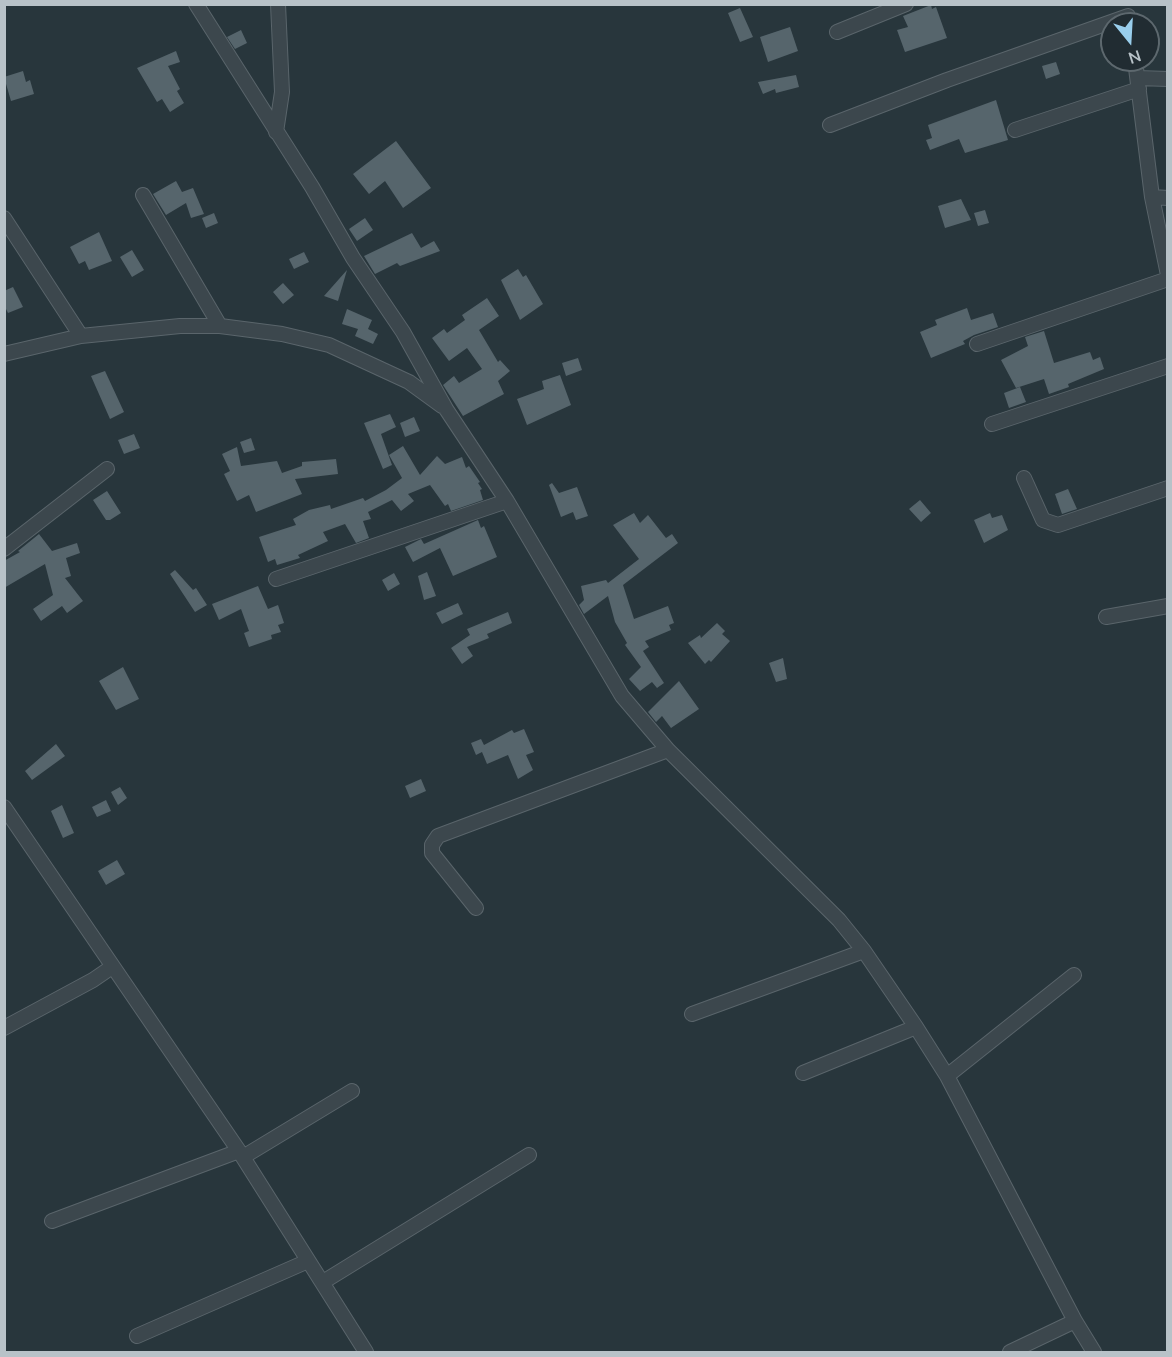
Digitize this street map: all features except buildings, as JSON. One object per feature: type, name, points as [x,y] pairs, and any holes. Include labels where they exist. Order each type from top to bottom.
[{"type":"street","points":[[196,4],[353,258],[403,332],[446,409],[507,501],[622,696],[668,750],[819,899],[864,951],[916,1027],[947,1076],[1094,1353]]},
{"type":"street","points":[[276,132],[282,92],[278,4]]},
{"type":"street","points":[[837,32],[906,4]]},
{"type":"street","points":[[830,126],[958,76],[1100,25]]},
{"type":"street","points":[[977,344],[1167,277],[1152,197],[1137,72]]},
{"type":"street","points":[[1015,130],[1138,83],[1167,79]]},
{"type":"street","points":[[143,195],[220,326]]},
{"type":"street","points":[[1152,197],[1167,198]]},
{"type":"street","points":[[4,218],[81,336]]},
{"type":"street","points":[[4,354],[81,336],[180,326],[220,326],[282,334],[329,345],[409,382],[446,409]]},
{"type":"street","points":[[992,424],[1167,366]]},
{"type":"street","points":[[4,549],[107,469]]},
{"type":"street","points":[[1024,478],[1043,520],[1058,525],[1167,488]]},
{"type":"street","points":[[276,579],[507,501]]},
{"type":"street","points":[[1106,617],[1167,606]]},
{"type":"street","points":[[476,908],[432,853],[432,845],[438,836],[668,750]]},
{"type":"street","points":[[4,807],[241,1154],[366,1353]]},
{"type":"street","points":[[692,1014],[864,951]]},
{"type":"street","points":[[4,1028],[83,986],[112,967]]},
{"type":"street","points":[[947,1076],[1074,975]]},
{"type":"street","points":[[803,1072],[916,1027]]},
{"type":"street","points":[[52,1221],[241,1154],[352,1090]]},
{"type":"street","points":[[323,1282],[528,1155]]},
{"type":"street","points":[[137,1336],[308,1261]]},
{"type":"street","points":[[1010,1353],[1075,1321]]}]
